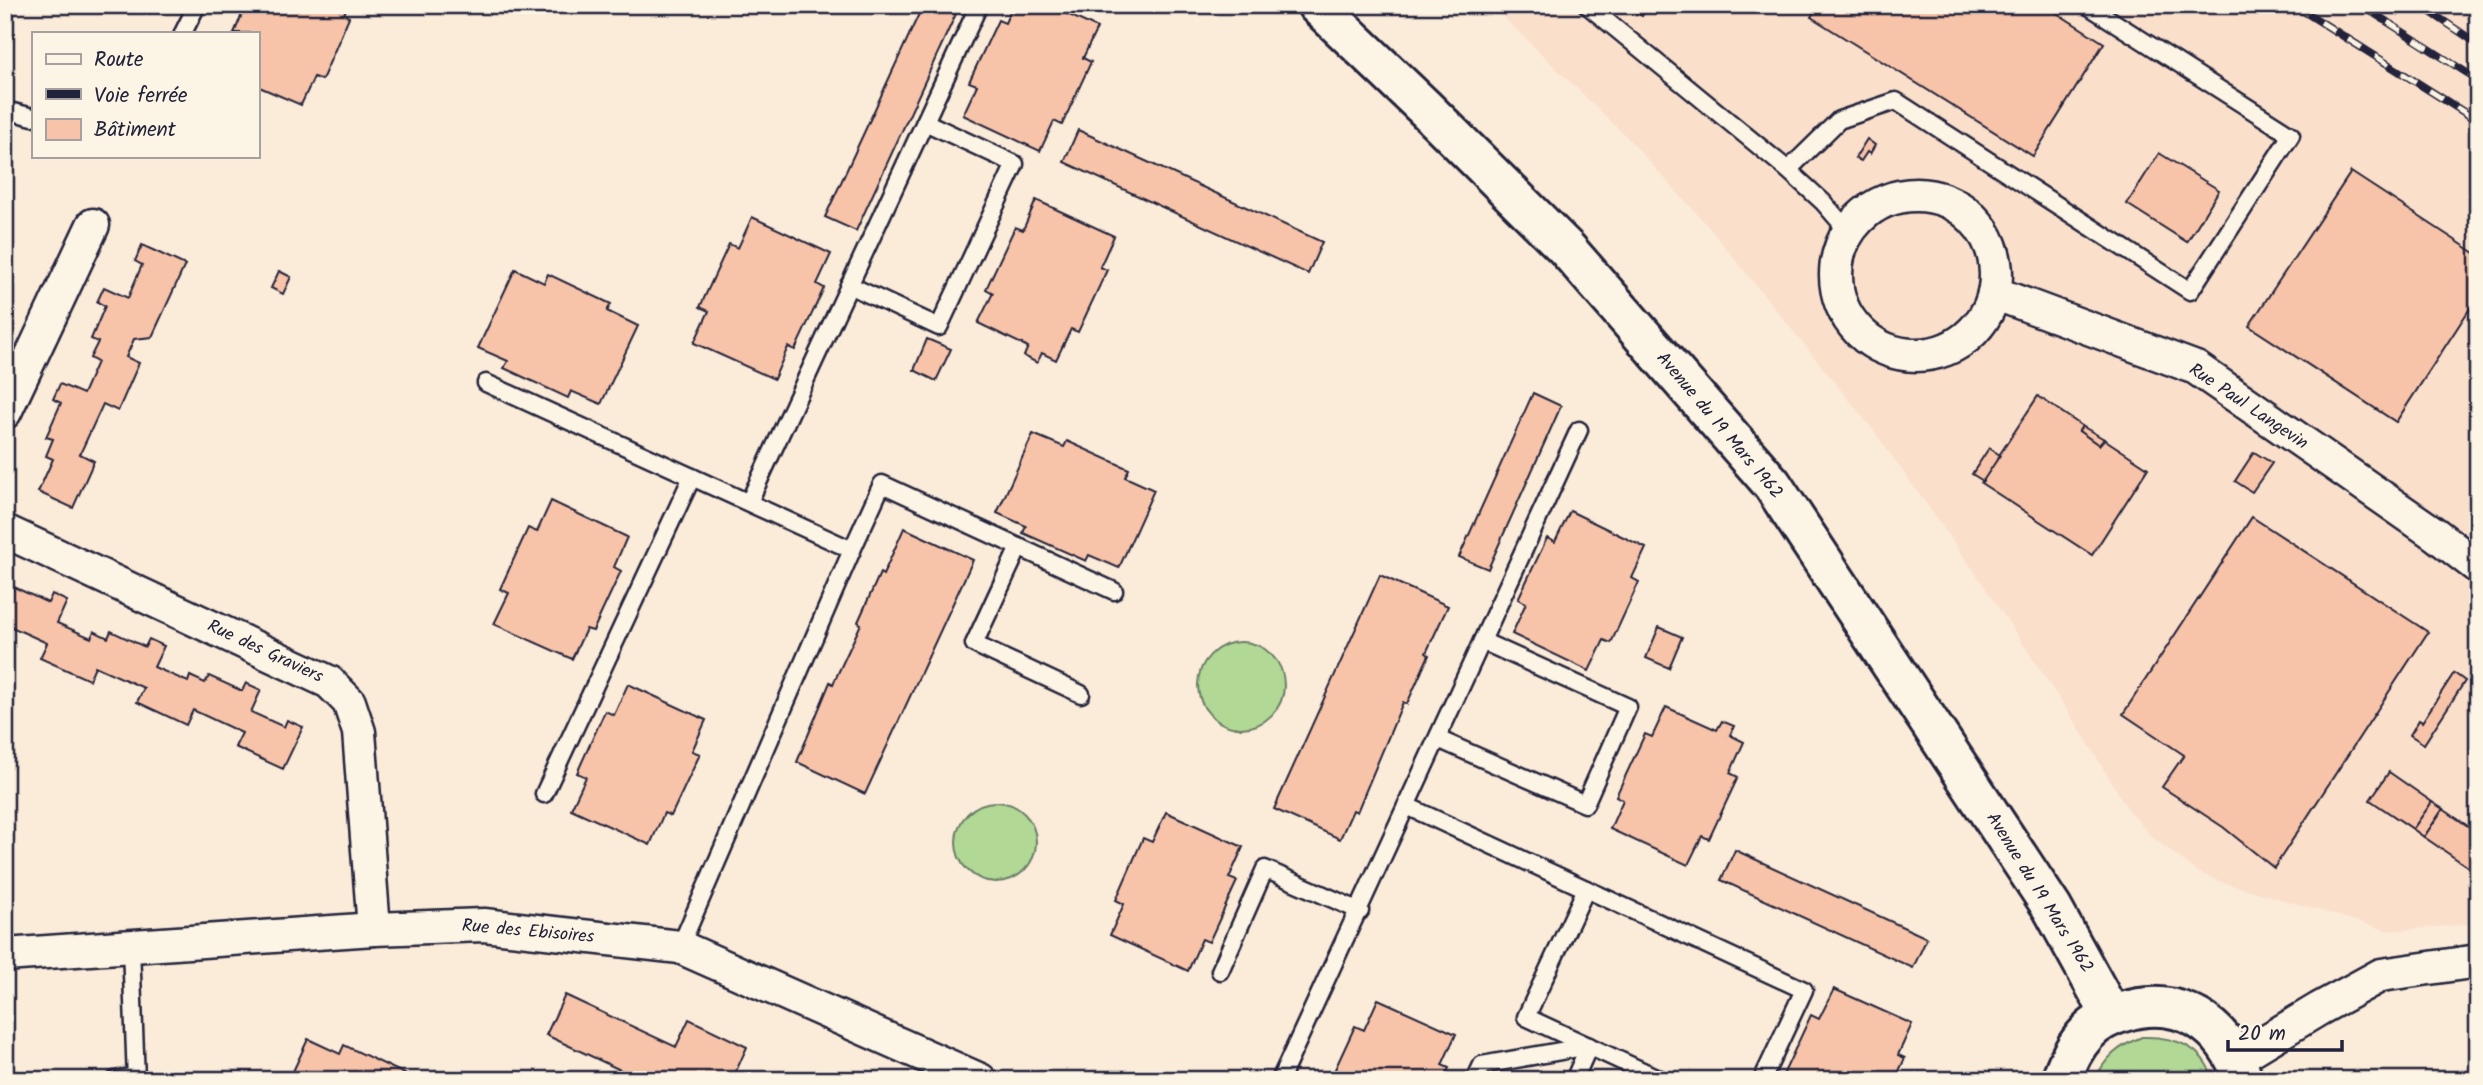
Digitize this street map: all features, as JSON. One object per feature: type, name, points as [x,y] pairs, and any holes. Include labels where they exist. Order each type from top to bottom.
[{"type":"main road","name":"Avenue du 19 Mars 1962","points":[[1317,5],[1567,248],[1772,484],[2052,908],[2111,1015]]},
{"type":"main road","points":[[2062,1080],[2070,1055],[2087,1032],[2111,1015],[2140,1007],[2169,1007],[2196,1017],[2220,1035],[2239,1069]]},
{"type":"street","points":[[1910,195],[1935,197],[1958,207],[1977,223],[1990,245],[1996,268],[1994,293],[1984,318],[1966,339],[1941,351],[1914,356],[1888,351],[1864,337],[1846,316],[1838,295],[1835,273],[1839,251],[1848,231],[1865,213],[1886,200],[1910,195]]},
{"type":"street","points":[[5,412],[93,225]]},
{"type":"street","name":"Rue Paul Langevin","points":[[1994,293],[2196,368],[2435,534],[2478,567]]},
{"type":"street","name":"Rue des Graviers","points":[[5,531],[329,682],[349,702],[359,732],[374,929]]},
{"type":"street","name":"Rue des Ebisoires","points":[[5,955],[374,929],[484,925],[680,947],[979,1080]]},
{"type":"street","points":[[2239,1069],[2319,1009],[2381,975],[2478,961]]},
{"type":"lane","points":[[184,32],[197,5]]},
{"type":"lane","points":[[749,502],[979,5]]},
{"type":"lane","points":[[1587,5],[1788,170],[1823,202],[1848,231]]},
{"type":"lane","points":[[1788,170],[1839,120],[1896,101],[2190,292],[2291,135],[2087,5]]},
{"type":"lane","points":[[5,110],[32,117]]},
{"type":"lane","points":[[849,285],[939,327],[1015,164],[925,122]]},
{"type":"lane","points":[[486,383],[852,550]]},
{"type":"lane","points":[[1280,1080],[1579,430]]},
{"type":"lane","points":[[544,794],[692,477]]},
{"type":"lane","points":[[680,947],[882,484],[1114,591]]},
{"type":"lane","points":[[1019,547],[974,644],[1081,694]]},
{"type":"lane","points":[[1438,739],[1585,804],[1628,706],[1482,641]]},
{"type":"lane","points":[[1407,806],[1804,990],[1762,1080]]},
{"type":"lane","points":[[1220,971],[1265,869],[1360,911]]},
{"type":"lane","points":[[1586,889],[1526,1017],[1662,1080]]},
{"type":"lane","points":[[115,1080],[135,1078],[131,947]]},
{"type":"lane","points":[[1475,1080],[1482,1065],[1589,1046]]},
{"type":"lane","points":[[1574,1080],[1589,1046]]},
{"type":"shaded area","points":[[1491,5],[2478,5],[2478,923],[2390,931],[2222,882],[2198,872],[2150,835],[2128,809],[2077,725],[1975,572],[1871,427],[1708,226],[1625,135]]},
{"type":"green space","points":[[1241,642],[1258,645],[1272,654],[1281,668],[1284,685],[1281,702],[1272,716],[1258,725],[1241,728],[1224,725],[1210,716],[1201,702],[1198,685],[1201,668],[1210,654],[1224,645]]},
{"type":"green space","points":[[996,802],[1011,805],[1024,814],[1033,827],[1036,842],[1033,857],[1024,870],[1011,879],[996,882],[981,879],[968,870],[959,857],[956,842],[959,827],[968,814],[981,805]]},
{"type":"green space","points":[[2142,1037],[2176,1041],[2186,1045],[2195,1051],[2209,1068],[2213,1080],[2095,1080],[2114,1053]]},
{"type":"building","points":[[246,5],[348,5],[344,14],[349,17],[322,80],[314,77],[301,105],[259,87],[259,32],[234,32]]},
{"type":"building","points":[[923,5],[960,5],[856,231],[825,217]]},
{"type":"building","points":[[1013,5],[1048,5],[1097,28],[1083,58],[1091,62],[1062,125],[1054,121],[1040,151],[963,115],[977,85],[969,82],[998,20],[1005,23]]},
{"type":"building","points":[[1626,5],[1649,5],[1642,16]]},
{"type":"building","points":[[1818,5],[2044,5],[2104,43],[2033,156],[1811,17]]},
{"type":"building","points":[[1078,130],[1322,242],[1308,274],[1064,162]]},
{"type":"building","points":[[1867,139],[1875,145],[1870,154],[1867,152],[1861,161],[1855,158]]},
{"type":"building","points":[[2159,153],[2219,190],[2187,242],[2127,204]]},
{"type":"building","points":[[2351,172],[2478,255],[2478,296],[2396,422],[2249,326]]},
{"type":"building","points":[[1036,200],[1114,236],[1100,267],[1107,270],[1078,332],[1071,329],[1056,360],[1042,353],[1037,363],[1024,356],[1028,347],[978,323],[993,293],[986,289],[1015,227],[1023,230]]},
{"type":"building","points":[[752,217],[831,254],[817,284],[824,288],[795,350],[788,347],[774,379],[694,343],[709,311],[700,307],[729,244],[738,248]]},
{"type":"building","points":[[142,245],[185,265],[152,337],[134,339],[126,357],[139,363],[118,411],[103,404],[80,454],[94,461],[73,508],[38,492],[53,459],[46,456],[53,439],[46,437],[61,403],[53,399],[60,384],[83,394],[97,362],[90,358],[98,342],[91,339],[105,306],[97,302],[104,287],[128,298],[142,265],[135,261]]},
{"type":"building","points":[[515,269],[544,283],[548,274],[611,304],[607,311],[638,326],[601,404],[571,391],[568,398],[504,368],[508,361],[478,348]]},
{"type":"building","points":[[279,271],[291,277],[283,294],[271,288]]},
{"type":"building","points":[[927,339],[951,349],[936,381],[914,370]]},
{"type":"building","points":[[1533,393],[1561,406],[1488,569],[1459,557]]},
{"type":"building","points":[[2038,396],[2082,426],[2079,431],[2099,445],[2104,439],[2148,468],[2092,555],[1981,483]]},
{"type":"building","points":[[2082,426],[2104,439],[2099,445],[2079,431]]},
{"type":"building","points":[[1033,434],[1064,447],[1067,441],[1129,469],[1125,477],[1154,490],[1119,568],[1089,555],[1086,561],[1023,533],[1026,526],[997,513]]},
{"type":"building","points":[[1989,448],[2000,455],[1983,481],[1972,474]]},
{"type":"building","points":[[2254,452],[2272,463],[2252,492],[2235,481]]},
{"type":"building","points":[[551,501],[627,537],[614,567],[621,571],[593,631],[586,629],[572,659],[494,624],[509,593],[500,589],[528,528],[537,532]]},
{"type":"building","points":[[1570,511],[1646,548],[1632,578],[1639,582],[1611,643],[1604,640],[1589,671],[1512,634],[1526,603],[1518,599],[1547,538],[1555,542]]},
{"type":"building","points":[[2252,517],[2428,632],[2274,868],[2223,827],[2162,787],[2184,755],[2123,714]]},
{"type":"building","points":[[904,528],[973,560],[865,794],[797,762],[830,682],[833,684],[861,624],[858,622],[880,573],[883,575]]},
{"type":"building","points":[[1380,575],[1448,606],[1426,653],[1429,655],[1407,704],[1403,702],[1357,812],[1353,810],[1340,839],[1274,809]]},
{"type":"building","points":[[14,587],[48,603],[52,594],[67,601],[57,623],[91,638],[94,631],[108,638],[111,631],[145,647],[149,639],[164,646],[154,667],[188,682],[190,676],[205,683],[209,676],[242,691],[246,683],[261,690],[251,712],[284,727],[287,720],[303,727],[283,769],[235,747],[242,733],[193,710],[186,725],[137,702],[144,688],[95,666],[89,680],[40,658],[47,643],[5,624],[5,591],[11,594]]},
{"type":"building","points":[[1659,627],[1682,637],[1669,668],[1646,658]]},
{"type":"building","points":[[2454,673],[2465,681],[2424,744],[2410,735],[2419,720],[2422,722]]},
{"type":"building","points":[[628,684],[706,720],[692,751],[700,754],[671,816],[664,813],[650,845],[571,809],[586,777],[577,773],[605,711],[614,715]]},
{"type":"building","points":[[1666,707],[1717,730],[1722,721],[1734,726],[1730,735],[1744,742],[1730,773],[1738,777],[1709,839],[1702,836],[1688,865],[1610,829],[1623,800],[1616,796],[1645,734],[1652,737]]},
{"type":"building","points":[[2389,772],[2432,802],[2413,829],[2370,800]]},
{"type":"building","points":[[2432,802],[2443,809],[2424,837],[2413,829]]},
{"type":"building","points":[[2443,809],[2478,833],[2478,860],[2471,869],[2424,837]]},
{"type":"building","points":[[1166,812],[1243,847],[1229,878],[1237,881],[1209,942],[1202,939],[1188,971],[1110,935],[1124,904],[1116,900],[1143,838],[1152,842]]},
{"type":"building","points":[[1735,850],[1927,938],[1913,968],[1721,880]]},
{"type":"building","points":[[1834,989],[1912,1024],[1898,1055],[1905,1058],[1895,1080],[1788,1080],[1782,1077],[1811,1015],[1819,1019]]},
{"type":"building","points":[[565,995],[676,1047],[689,1019],[747,1047],[732,1080],[626,1080],[629,1074],[546,1035]]},
{"type":"building","points":[[1378,999],[1456,1034],[1442,1065],[1449,1068],[1443,1080],[1330,1080],[1355,1026],[1364,1030]]},
{"type":"building","points":[[308,1039],[340,1054],[344,1045],[405,1074],[403,1080],[289,1080]]},
{"type":"railway","points":[[2294,5],[2478,121]]},
{"type":"railway","points":[[2361,5],[2478,80]]},
{"type":"railway","points":[[2420,5],[2478,44]]}]
